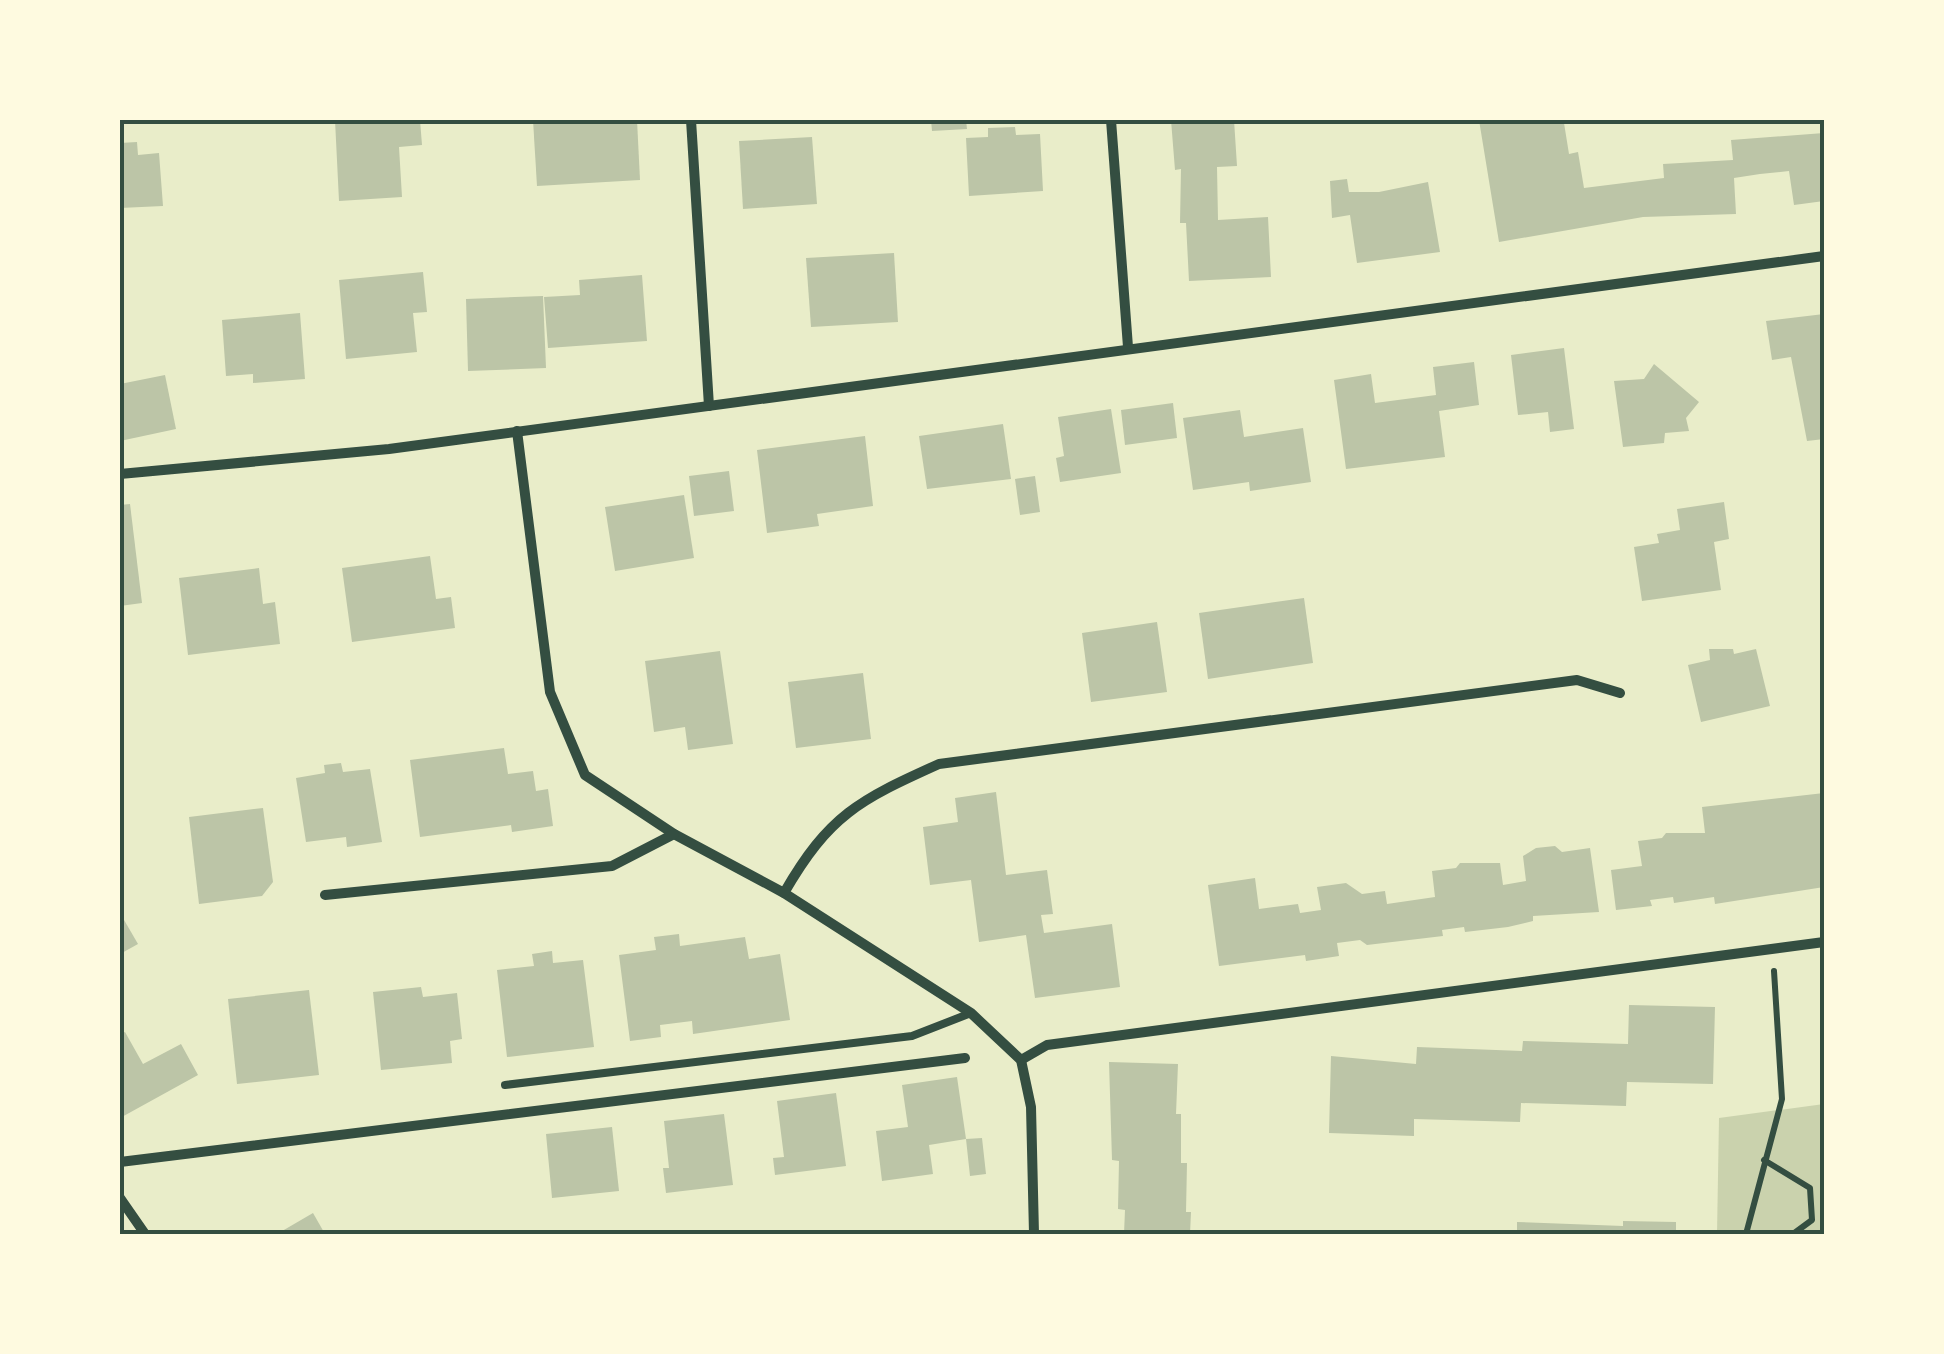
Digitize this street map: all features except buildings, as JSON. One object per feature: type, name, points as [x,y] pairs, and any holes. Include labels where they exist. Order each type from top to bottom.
[{"type":"street","points":[[691,120],[709,406]]},
{"type":"street","points":[[1111,120],[1128,348]]},
{"type":"street","points":[[120,474],[389,449],[1824,256]]},
{"type":"street","points":[[517,431],[550,692],[585,775],[674,834],[784,893],[971,1012],[1020,1060],[1031,1106],[1034,1234]]},
{"type":"street","points":[[784,893],[808,851],[860,800],[939,764],[1578,680],[1620,693]]},
{"type":"street","points":[[324,896],[612,866],[674,834]]},
{"type":"street","points":[[1020,1060],[1047,1045],[1824,942]]},
{"type":"street","points":[[120,1162],[964,1058]]},
{"type":"street","points":[[120,1198],[146,1234]]},
{"type":"lane","points":[[505,1085],[912,1036],[971,1012]]},
{"type":"path","points":[[1746,1234],[1782,1099],[1775,950]]},
{"type":"path","points":[[1764,1160],[1810,1188],[1812,1220],[1794,1234]]},
{"type":"green space","points":[[1824,1104],[1824,1234],[1717,1234],[1719,1118]]}]
